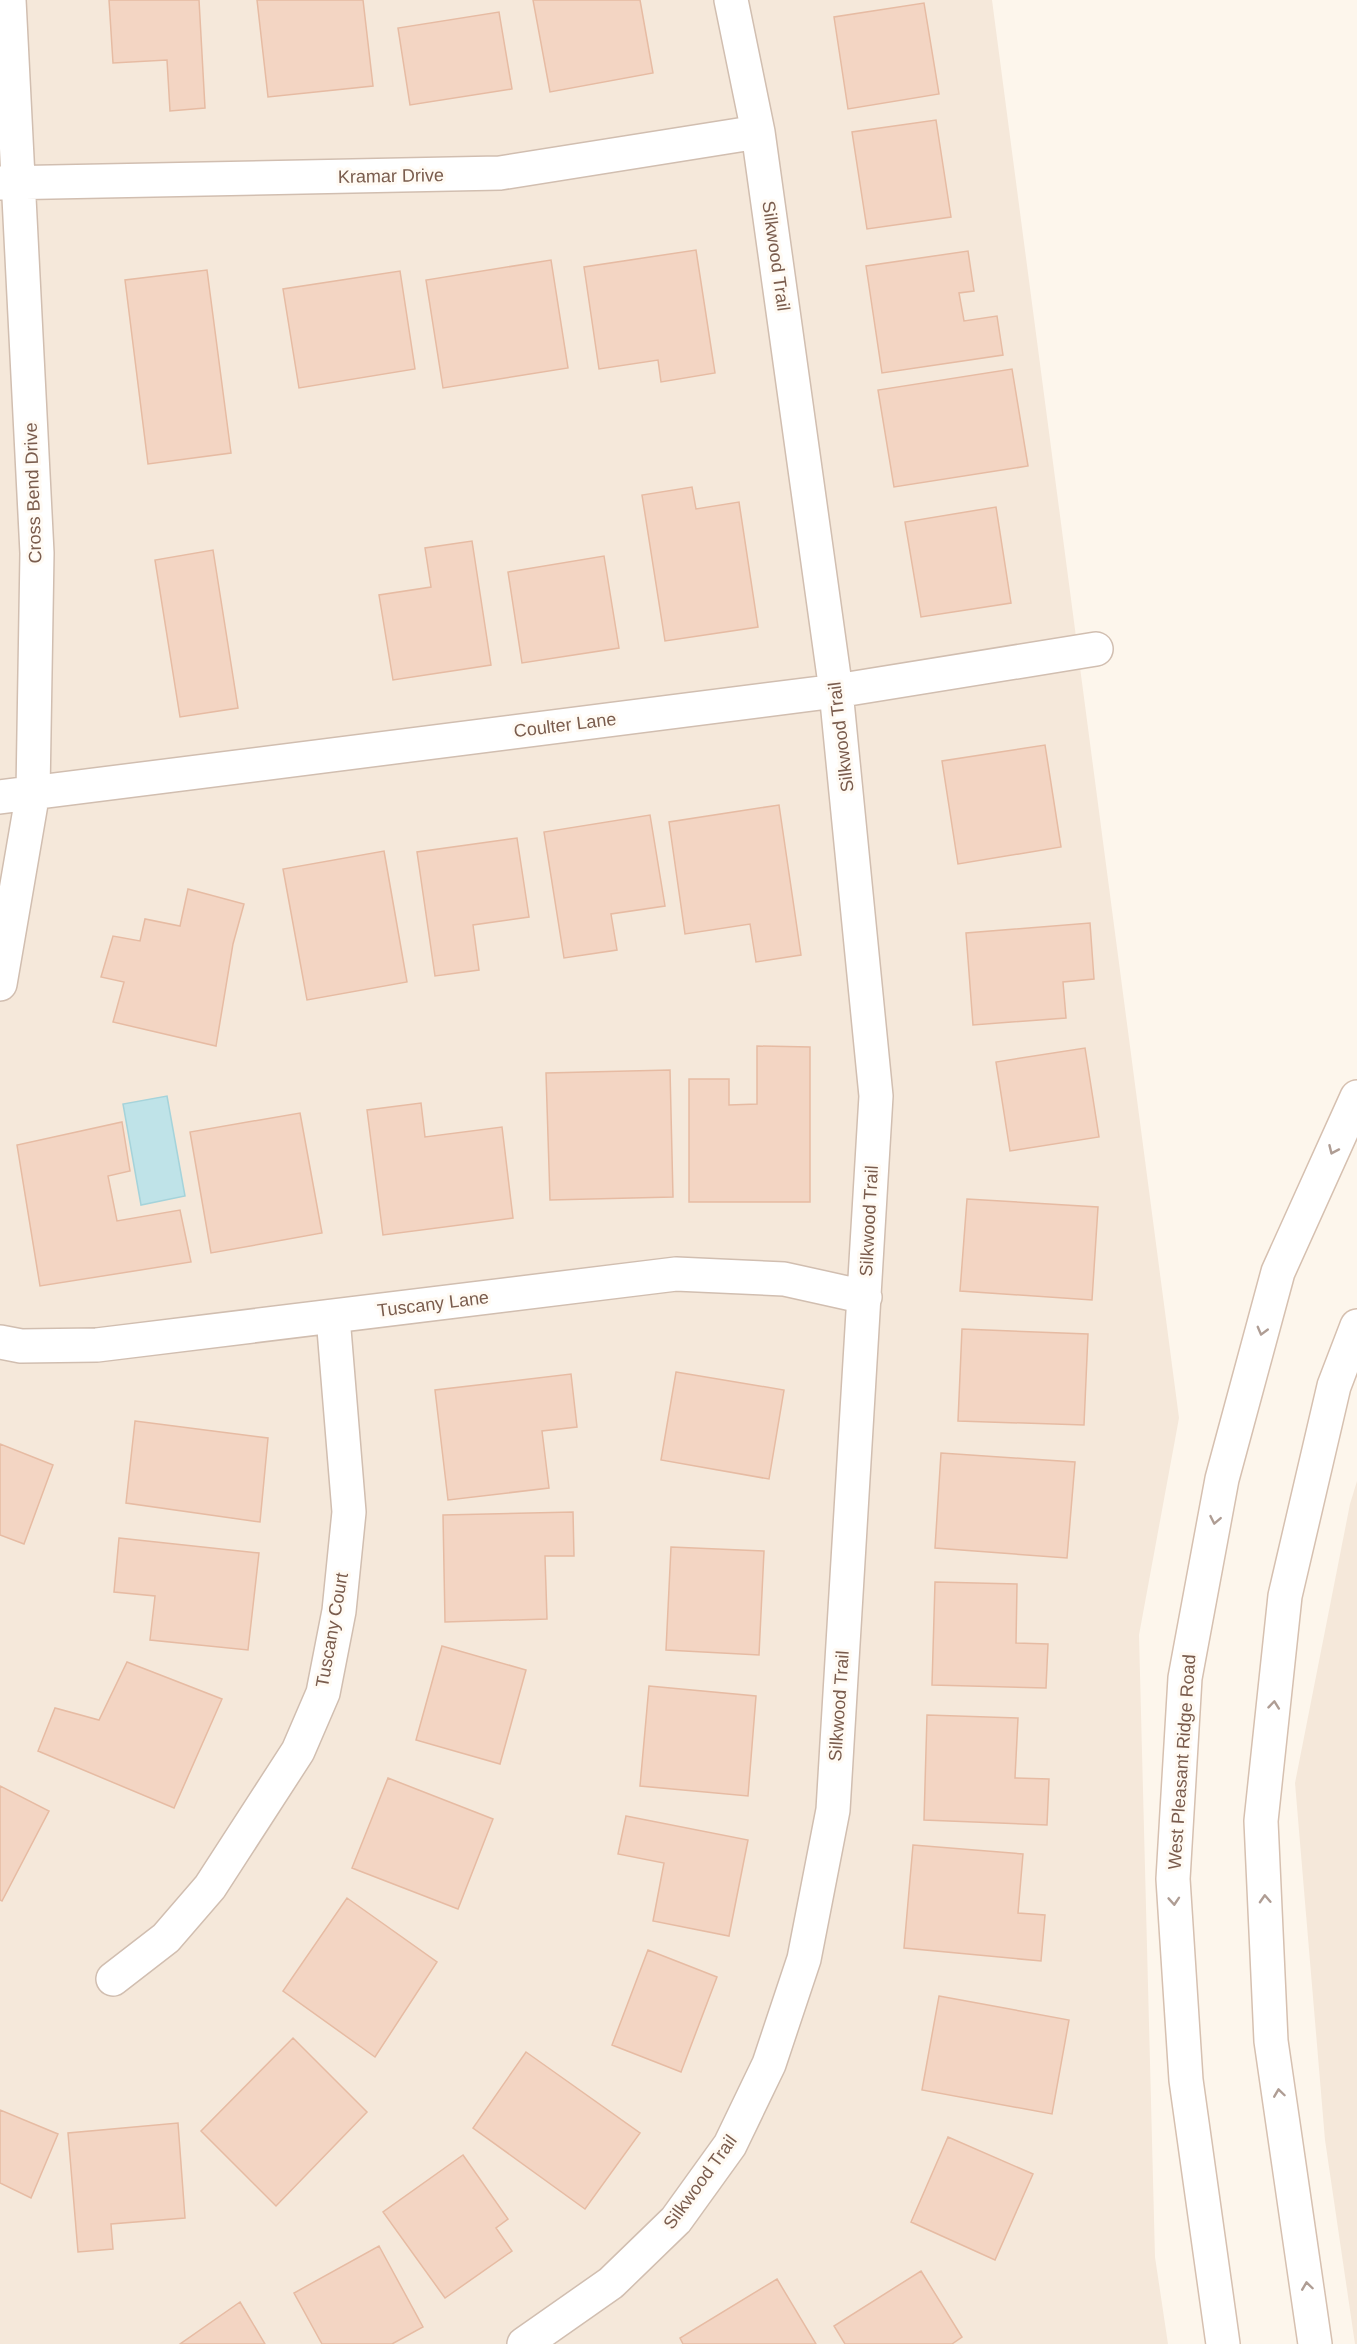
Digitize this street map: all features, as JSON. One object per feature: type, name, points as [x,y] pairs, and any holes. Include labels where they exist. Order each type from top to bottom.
[{"type":"street","name":"Cross Bend Drive","points":[[0,984],[33,792],[37,553],[10,183],[9,0]]},
{"type":"street","name":"Silkwood Trail","points":[[524,2344],[611,2283],[676,2220],[730,2145],[770,2064],[804,1959],[833,1810],[876,1096],[836,691],[758,132],[731,0]]},
{"type":"street","name":"Kramar Drive","points":[[10,183],[500,173],[758,132]]},
{"type":"street","name":"Coulter Lane","points":[[0,797],[836,691],[1096,649]]},
{"type":"street","name":"West Pleasant Ridge Road","points":[[1223,2344],[1186,2080],[1173,1879],[1185,1678],[1222,1479],[1278,1272],[1357,1097]]},
{"type":"street","name":"Tuscany Lane","points":[[0,1342],[21,1346],[97,1345],[676,1274],[784,1279],[865,1297]]},
{"type":"street","name":"Tuscany Court","points":[[113,1979],[166,1938],[210,1887],[298,1751],[322,1693],[339,1611],[349,1512],[333,1317]]},
{"type":"street","points":[[1315,2344],[1271,2041],[1261,1821],[1285,1596],[1334,1386],[1357,1326]]},
{"type":"shaded area","points":[[0,0],[992,0],[1179,1418],[1139,1635],[1155,2257],[1168,2344],[0,2344]]},
{"type":"shaded area","points":[[1357,1481],[1357,2344],[1355,2344],[1325,2140],[1295,1783],[1350,1504]]},
{"type":"water","points":[[167,1096],[185,1196],[141,1205],[123,1104]]},
{"type":"building","points":[[109,0],[199,0],[205,108],[170,111],[167,60],[113,63]]},
{"type":"building","points":[[257,0],[363,0],[373,86],[268,97]]},
{"type":"building","points":[[533,0],[640,0],[653,73],[550,92]]},
{"type":"building","points":[[924,3],[939,94],[848,109],[834,17]]},
{"type":"building","points":[[499,12],[512,89],[410,105],[398,28]]},
{"type":"building","points":[[936,120],[951,217],[867,229],[852,132]]},
{"type":"building","points":[[696,250],[715,373],[661,382],[658,360],[599,369],[584,267]]},
{"type":"building","points":[[968,251],[974,291],[959,293],[964,321],[997,316],[1003,355],[882,373],[866,266]]},
{"type":"building","points":[[551,260],[568,368],[443,388],[426,280]]},
{"type":"building","points":[[207,270],[231,453],[148,464],[125,280]]},
{"type":"building","points":[[400,271],[415,369],[299,388],[283,289]]},
{"type":"building","points":[[1012,369],[1028,466],[894,487],[878,390]]},
{"type":"building","points":[[692,487],[696,509],[739,502],[758,627],[665,641],[642,495]]},
{"type":"building","points":[[996,507],[1011,603],[921,617],[905,522]]},
{"type":"building","points":[[472,541],[491,665],[393,680],[379,595],[431,587],[425,548]]},
{"type":"building","points":[[213,550],[238,708],[180,717],[155,560]]},
{"type":"building","points":[[604,556],[619,648],[522,663],[508,572]]},
{"type":"building","points":[[1045,745],[1061,847],[958,864],[942,761]]},
{"type":"building","points":[[779,805],[801,955],[756,962],[750,924],[685,934],[669,822]]},
{"type":"building","points":[[650,815],[665,906],[611,914],[617,950],[564,958],[544,832]]},
{"type":"building","points":[[517,838],[529,917],[473,925],[479,970],[435,976],[417,852]]},
{"type":"building","points":[[384,851],[407,982],[307,1000],[283,869]]},
{"type":"building","points":[[188,889],[244,904],[233,944],[216,1046],[113,1022],[124,982],[101,977],[113,936],[140,941],[145,919],[180,926]]},
{"type":"building","points":[[1090,923],[1094,979],[1063,982],[1066,1018],[973,1025],[966,933]]},
{"type":"building","points":[[757,1046],[810,1047],[810,1202],[689,1202],[689,1079],[729,1079],[729,1105],[757,1104]]},
{"type":"building","points":[[1085,1048],[1099,1137],[1010,1151],[996,1062]]},
{"type":"building","points":[[670,1070],[673,1197],[550,1200],[546,1073]]},
{"type":"building","points":[[421,1103],[425,1137],[502,1127],[513,1218],[383,1235],[367,1110]]},
{"type":"building","points":[[300,1113],[322,1233],[211,1253],[190,1132]]},
{"type":"building","points":[[122,1122],[130,1171],[108,1176],[117,1221],[180,1210],[191,1262],[40,1286],[17,1145]]},
{"type":"building","points":[[967,1199],[1098,1207],[1092,1300],[960,1291]]},
{"type":"building","points":[[962,1329],[1088,1334],[1084,1425],[958,1421]]},
{"type":"building","points":[[676,1372],[784,1390],[769,1479],[661,1460]]},
{"type":"building","points":[[571,1374],[577,1427],[542,1431],[549,1488],[448,1500],[435,1390]]},
{"type":"building","points":[[135,1421],[268,1438],[260,1522],[126,1503]]},
{"type":"building","points":[[0,1444],[53,1465],[24,1544],[0,1535]]},
{"type":"building","points":[[941,1453],[1075,1462],[1067,1558],[935,1548]]},
{"type":"building","points":[[573,1512],[574,1556],[545,1556],[547,1619],[445,1622],[443,1515]]},
{"type":"building","points":[[119,1538],[259,1553],[248,1650],[150,1640],[155,1596],[114,1592]]},
{"type":"building","points":[[671,1547],[764,1551],[759,1655],[666,1650]]},
{"type":"building","points":[[935,1582],[1017,1584],[1016,1643],[1048,1644],[1046,1688],[932,1685]]},
{"type":"building","points":[[442,1646],[526,1670],[500,1764],[416,1740]]},
{"type":"building","points":[[127,1662],[222,1699],[174,1808],[38,1751],[55,1708],[99,1720]]},
{"type":"building","points":[[649,1686],[756,1696],[748,1796],[640,1786]]},
{"type":"building","points":[[927,1715],[1018,1718],[1015,1778],[1049,1779],[1047,1825],[924,1820]]},
{"type":"building","points":[[388,1778],[493,1819],[458,1909],[352,1868]]},
{"type":"building","points":[[0,1786],[49,1811],[2,1901],[0,1900]]},
{"type":"building","points":[[626,1816],[748,1840],[729,1936],[653,1921],[664,1863],[618,1854]]},
{"type":"building","points":[[913,1845],[1023,1854],[1018,1913],[1045,1915],[1041,1961],[904,1948]]},
{"type":"building","points":[[347,1898],[437,1962],[375,2057],[283,1991]]},
{"type":"building","points":[[648,1950],[717,1977],[681,2072],[612,2045]]},
{"type":"building","points":[[939,1996],[1069,2020],[1052,2114],[922,2090]]},
{"type":"building","points":[[293,2038],[367,2112],[276,2206],[201,2131]]},
{"type":"building","points":[[526,2052],[640,2133],[585,2209],[473,2128]]},
{"type":"building","points":[[0,2110],[58,2134],[31,2198],[0,2183]]},
{"type":"building","points":[[178,2123],[185,2218],[111,2224],[113,2249],[78,2252],[68,2133]]},
{"type":"building","points":[[948,2137],[1033,2174],[995,2260],[911,2222]]},
{"type":"building","points":[[463,2155],[508,2219],[496,2228],[512,2251],[445,2298],[383,2212]]},
{"type":"building","points":[[379,2246],[423,2327],[392,2344],[322,2344],[294,2293]]},
{"type":"building","points":[[921,2271],[962,2337],[952,2344],[845,2344],[834,2326]]},
{"type":"building","points":[[777,2279],[816,2344],[683,2344],[680,2338]]},
{"type":"building","points":[[240,2302],[265,2344],[180,2344]]}]
